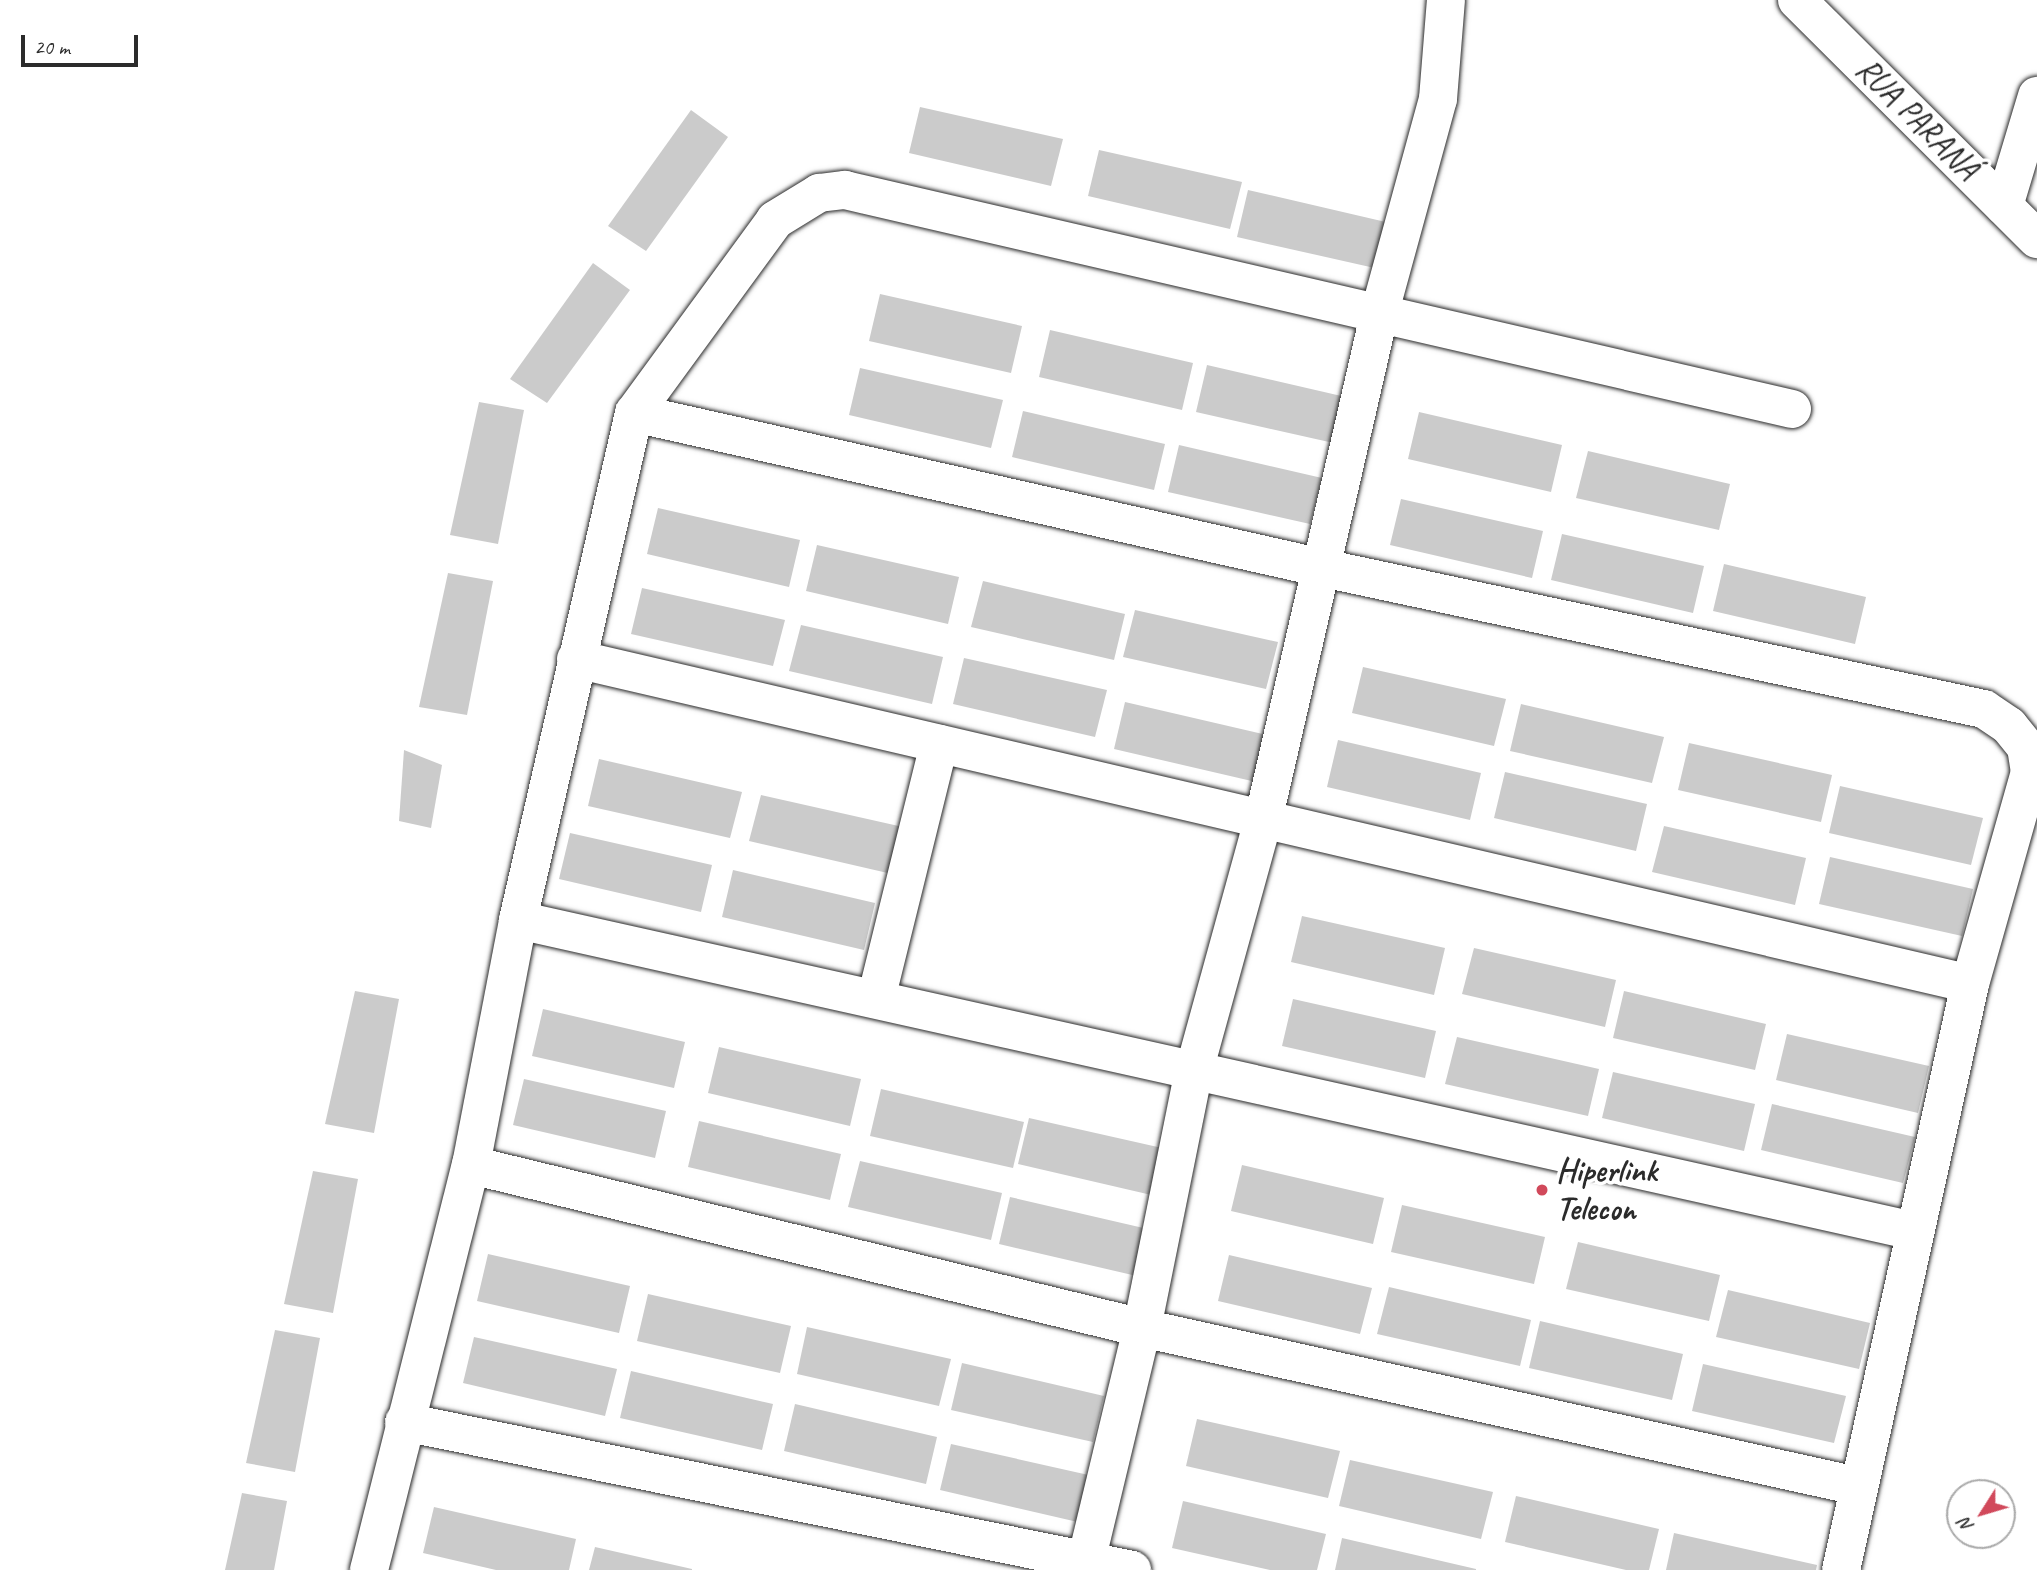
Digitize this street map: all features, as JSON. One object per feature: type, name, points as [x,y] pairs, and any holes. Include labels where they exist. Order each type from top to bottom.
[{"type":"street","points":[[1085,1565],[1142,1328],[1194,1071],[1263,821],[1318,567],[1380,311],[1438,99],[1446,0]]},
{"type":"street","name":"RUA PARANÁ","points":[[1797,0],[2037,239]]},
{"type":"street","points":[[2004,206],[2037,96]]},
{"type":"street","points":[[369,1570],[404,1422],[471,1165],[518,919],[634,413],[775,220],[819,192],[845,190],[1380,311],[1792,409]]},
{"type":"street","points":[[634,413],[1318,567],[1984,709],[2009,726],[2026,747],[2030,772],[1970,984],[1857,1486],[1841,1570]]},
{"type":"street","points":[[576,659],[1970,984]]},
{"type":"street","points":[[876,999],[939,744]]},
{"type":"street","points":[[518,919],[1914,1231]]},
{"type":"street","points":[[471,1165],[1142,1328],[1857,1486]]},
{"type":"street","points":[[404,1422],[1085,1565],[1132,1570]]},
{"type":"building","points":[[920,107],[1063,139],[1051,186],[909,153]]},
{"type":"building","points":[[691,110],[728,137],[646,251],[608,226]]},
{"type":"building","points":[[1099,150],[1242,182],[1230,229],[1088,196]]},
{"type":"building","points":[[1248,190],[1390,223],[1379,269],[1237,237]]},
{"type":"building","points":[[593,263],[630,290],[547,403],[510,379]]},
{"type":"building","points":[[880,294],[1022,326],[1011,373],[869,341]]},
{"type":"building","points":[[1050,330],[1193,363],[1182,410],[1039,377]]},
{"type":"building","points":[[1207,365],[1350,398],[1338,444],[1196,412]]},
{"type":"building","points":[[860,368],[1003,400],[991,448],[849,415]]},
{"type":"building","points":[[479,402],[524,410],[498,544],[450,535]]},
{"type":"building","points":[[1023,411],[1165,444],[1154,490],[1012,457]]},
{"type":"building","points":[[1419,412],[1562,445],[1551,492],[1408,459]]},
{"type":"building","points":[[1179,445],[1322,478],[1310,524],[1168,492]]},
{"type":"building","points":[[1588,451],[1730,484],[1719,530],[1576,498]]},
{"type":"building","points":[[1401,499],[1543,531],[1532,578],[1390,545]]},
{"type":"building","points":[[658,508],[800,540],[789,587],[647,554]]},
{"type":"building","points":[[1562,534],[1704,566],[1693,613],[1551,580]]},
{"type":"building","points":[[817,545],[959,577],[948,624],[806,591]]},
{"type":"building","points":[[1724,564],[1866,597],[1855,644],[1713,611]]},
{"type":"building","points":[[448,573],[493,581],[467,715],[419,707]]},
{"type":"building","points":[[983,581],[1125,614],[1114,660],[971,627]]},
{"type":"building","points":[[642,588],[785,620],[773,666],[631,634]]},
{"type":"building","points":[[1135,610],[1278,642],[1266,689],[1123,657]]},
{"type":"building","points":[[801,625],[943,657],[932,704],[789,671]]},
{"type":"building","points":[[964,658],[1107,690],[1095,737],[953,704]]},
{"type":"building","points":[[1363,667],[1506,699],[1494,746],[1352,713]]},
{"type":"building","points":[[1125,702],[1267,735],[1256,782],[1114,749]]},
{"type":"building","points":[[1521,704],[1664,737],[1652,783],[1510,751]]},
{"type":"building","points":[[1338,740],[1481,773],[1470,820],[1327,787]]},
{"type":"building","points":[[1689,743],[1832,775],[1821,822],[1678,790]]},
{"type":"building","points":[[404,750],[442,765],[431,828],[399,821]]},
{"type":"building","points":[[599,759],[742,792],[730,838],[588,806]]},
{"type":"building","points":[[1505,772],[1647,804],[1636,851],[1494,818]]},
{"type":"building","points":[[1840,786],[1983,818],[1971,865],[1829,833]]},
{"type":"building","points":[[761,795],[903,827],[892,874],[749,841]]},
{"type":"building","points":[[1664,826],[1806,858],[1795,905],[1652,872]]},
{"type":"building","points":[[570,833],[712,865],[701,912],[559,879]]},
{"type":"building","points":[[1830,857],[1973,889],[1962,936],[1819,904]]},
{"type":"building","points":[[733,870],[875,903],[864,950],[722,917]]},
{"type":"building","points":[[1302,916],[1445,948],[1434,995],[1291,962]]},
{"type":"building","points":[[1474,948],[1616,980],[1605,1027],[1462,994]]},
{"type":"building","points":[[355,991],[399,999],[374,1133],[325,1124]]},
{"type":"building","points":[[1624,991],[1766,1024],[1755,1070],[1613,1038]]},
{"type":"building","points":[[1293,999],[1436,1031],[1425,1078],[1282,1046]]},
{"type":"building","points":[[543,1009],[685,1042],[674,1088],[532,1056]]},
{"type":"building","points":[[1787,1034],[1929,1066],[1918,1113],[1776,1080]]},
{"type":"building","points":[[1457,1037],[1599,1069],[1588,1116],[1445,1084]]},
{"type":"building","points":[[719,1047],[861,1079],[850,1126],[708,1093]]},
{"type":"building","points":[[1613,1072],[1755,1104],[1744,1151],[1602,1118]]},
{"type":"building","points":[[524,1079],[666,1111],[655,1158],[513,1125]]},
{"type":"building","points":[[881,1089],[1024,1122],[1013,1168],[870,1136]]},
{"type":"building","points":[[1772,1104],[1915,1137],[1903,1183],[1761,1150]]},
{"type":"building","points":[[1029,1118],[1171,1150],[1160,1197],[1018,1164]]},
{"type":"building","points":[[699,1121],[841,1154],[830,1200],[688,1167]]},
{"type":"building","points":[[860,1161],[1002,1193],[991,1240],[848,1207]]},
{"type":"building","points":[[1242,1165],[1384,1198],[1373,1244],[1231,1211]]},
{"type":"building","points":[[313,1171],[358,1179],[333,1313],[284,1304]]},
{"type":"building","points":[[1010,1197],[1152,1230],[1141,1277],[999,1244]]},
{"type":"building","points":[[1402,1205],[1545,1237],[1534,1284],[1391,1252]]},
{"type":"building","points":[[1578,1242],[1720,1275],[1709,1321],[1566,1289]]},
{"type":"building","points":[[488,1254],[630,1286],[619,1333],[477,1301]]},
{"type":"building","points":[[1229,1255],[1372,1288],[1360,1334],[1218,1301]]},
{"type":"building","points":[[1389,1287],[1531,1320],[1520,1366],[1377,1334]]},
{"type":"building","points":[[1728,1290],[1870,1323],[1859,1369],[1716,1337]]},
{"type":"building","points":[[648,1294],[791,1326],[780,1373],[637,1341]]},
{"type":"building","points":[[1540,1321],[1683,1354],[1672,1400],[1529,1368]]},
{"type":"building","points":[[807,1327],[951,1359],[939,1406],[797,1374]]},
{"type":"building","points":[[275,1330],[320,1338],[295,1472],[246,1463]]},
{"type":"building","points":[[474,1337],[617,1369],[605,1416],[463,1383]]},
{"type":"building","points":[[962,1363],[1104,1396],[1093,1442],[951,1410]]},
{"type":"building","points":[[1703,1364],[1846,1396],[1834,1443],[1692,1411]]},
{"type":"building","points":[[631,1371],[773,1404],[762,1450],[620,1418]]},
{"type":"building","points":[[795,1404],[937,1437],[926,1484],[784,1451]]},
{"type":"building","points":[[1197,1419],[1340,1451],[1328,1498],[1186,1466]]},
{"type":"building","points":[[951,1444],[1093,1476],[1082,1523],[940,1490]]},
{"type":"building","points":[[1350,1460],[1493,1492],[1481,1539],[1339,1506]]},
{"type":"building","points":[[242,1493],[287,1501],[274,1570],[225,1570]]},
{"type":"building","points":[[1516,1496],[1659,1529],[1649,1570],[1626,1570],[1505,1542]]},
{"type":"building","points":[[1183,1501],[1326,1534],[1317,1570],[1270,1570],[1172,1548]]},
{"type":"building","points":[[434,1507],[576,1539],[569,1570],[496,1570],[423,1553]]},
{"type":"building","points":[[1674,1533],[1817,1565],[1816,1570],[1666,1570]]},
{"type":"building","points":[[1342,1538],[1476,1569],[1476,1570],[1335,1570]]},
{"type":"building","points":[[595,1547],[692,1569],[692,1570],[589,1570]]},
{"type":"place","name":"Hiperlink Telecon","points":[[1542,1190]]}]
